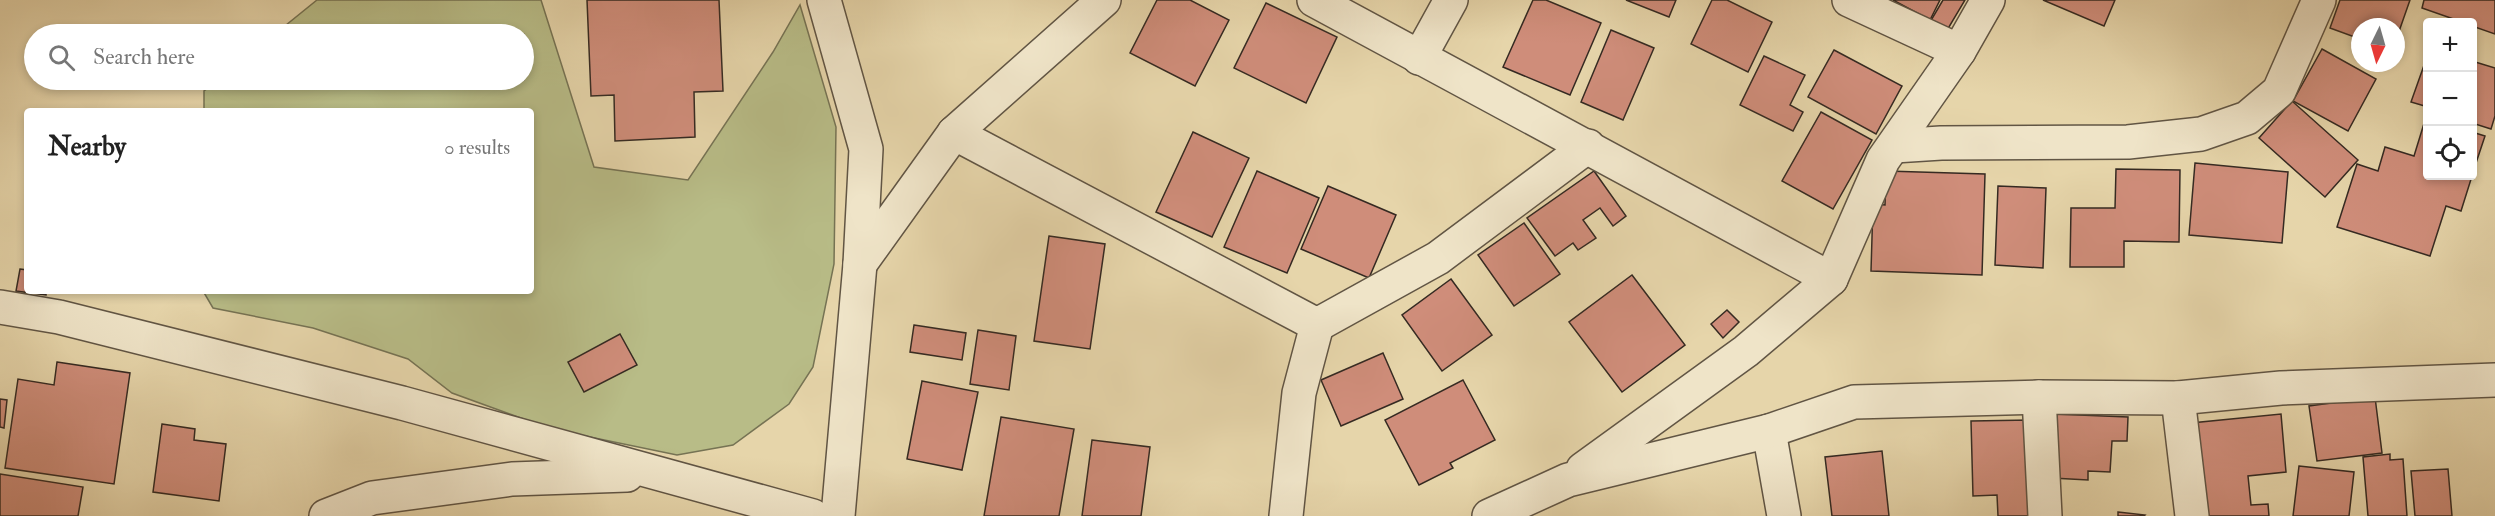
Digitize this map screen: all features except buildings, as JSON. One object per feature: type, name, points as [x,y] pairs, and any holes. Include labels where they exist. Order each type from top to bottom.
[{"type":"street","points":[[824,0],[866,149],[861,264],[838,516]]},
{"type":"street","points":[[861,264],[954,133],[1104,0]]},
{"type":"street","points":[[1314,0],[1831,279]]},
{"type":"street","points":[[1419,58],[1451,0]]},
{"type":"street","points":[[1849,0],[1959,51]]},
{"type":"street","points":[[1568,480],[1746,351],[1831,279],[1883,160],[1959,51],[1988,0]]},
{"type":"street","points":[[1894,146],[1941,143],[2128,142],[2201,134],[2247,118],[2279,91],[2319,0]]},
{"type":"street","points":[[954,133],[1317,325]]},
{"type":"street","points":[[1286,516],[1299,393],[1317,325],[1438,258],[1588,146]]},
{"type":"street","points":[[0,307],[59,317],[391,400],[813,516]]},
{"type":"street","points":[[1489,516],[1568,480],[1769,431],[1854,402],[2039,397],[2178,398],[2281,388],[2495,380]]},
{"type":"street","points":[[2039,397],[2045,516]]},
{"type":"street","points":[[2178,398],[2192,516]]},
{"type":"street","points":[[1769,431],[1784,516]]},
{"type":"street","points":[[326,516],[372,498],[512,479],[658,474]]},
{"type":"green space","points":[[317,0],[541,0],[594,167],[688,180],[773,52],[800,5],[836,127],[834,264],[813,367],[789,404],[733,445],[677,455],[551,429],[452,393],[408,359],[313,328],[213,308],[205,294],[534,294],[534,108],[204,108],[204,91],[534,90],[534,24],[287,24]]}]
